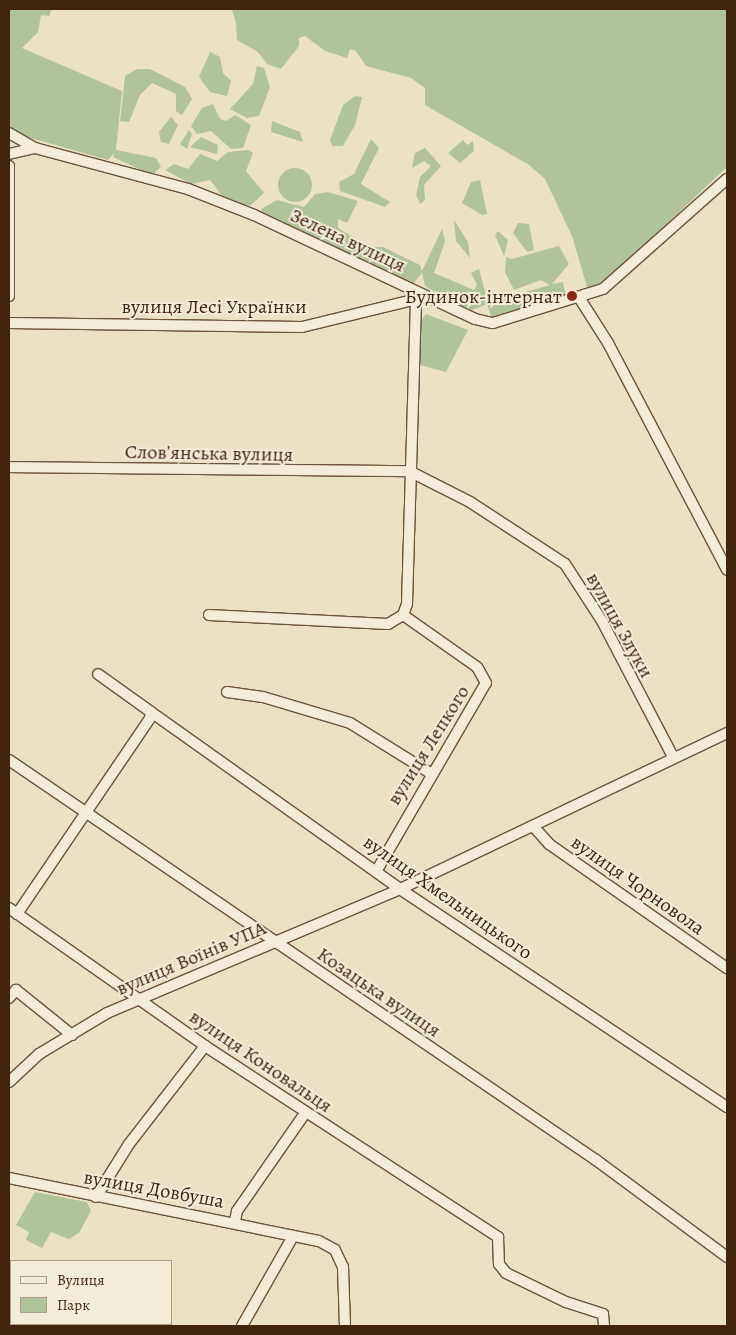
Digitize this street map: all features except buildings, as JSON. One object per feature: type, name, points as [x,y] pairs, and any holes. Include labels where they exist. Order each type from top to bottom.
[{"type":"street","name":"Зелена вулиця","points":[[9,133],[35,148],[188,189],[254,215],[420,299],[493,323],[580,299],[604,289],[727,179]]},
{"type":"street","points":[[9,154],[35,148]]},
{"type":"street","points":[[9,166],[9,296]]},
{"type":"street","points":[[209,615],[388,624],[403,616],[409,471],[420,299]]},
{"type":"street","name":"вулиця Лесі Українки","points":[[9,322],[302,327],[420,299]]},
{"type":"street","points":[[580,299],[608,343],[727,570]]},
{"type":"street","name":"Словʼянська вулиця","points":[[9,467],[409,471]]},
{"type":"street","name":"вулиця Злуки","points":[[409,471],[514,529],[566,564],[602,621],[674,757]]},
{"type":"street","name":"вулиця Лепкого","points":[[378,870],[432,774],[483,692],[485,675],[403,616]]},
{"type":"street","name":"вулиця Хмельницького","points":[[98,674],[378,870],[400,889],[727,1107]]},
{"type":"street","points":[[227,692],[263,697],[350,723],[432,774]]},
{"type":"street","points":[[13,911],[88,815],[151,712]]},
{"type":"street","name":"вулиця Воїнів УПА","points":[[9,1082],[39,1054],[138,999],[400,889],[727,733]]},
{"type":"street","name":"Козацька вулиця","points":[[9,760],[272,942],[596,1160],[727,1257]]},
{"type":"street","name":"вулиця Чорновола","points":[[533,826],[549,844],[727,968]]},
{"type":"street","name":"вулиця Коновальця","points":[[13,911],[305,1114],[498,1237],[499,1264],[506,1273],[566,1302],[604,1314],[604,1326]]},
{"type":"street","points":[[9,998],[16,990],[72,1035]]},
{"type":"street","points":[[96,1197],[129,1144],[205,1046]]},
{"type":"street","points":[[235,1221],[237,1211],[305,1114]]},
{"type":"street","name":"вулиця Довбуша","points":[[9,1178],[96,1197],[235,1221],[292,1238],[318,1241],[340,1257],[345,1326]]},
{"type":"street","points":[[242,1326],[292,1238]]},
{"type":"green space","points":[[9,9],[52,9],[49,16],[41,15],[38,32],[22,48],[122,91],[116,150],[156,158],[161,167],[152,175],[113,157],[115,152],[108,160],[27,137],[9,127]]},
{"type":"green space","points":[[227,9],[727,9],[727,167],[602,285],[588,290],[572,236],[545,179],[529,165],[425,105],[425,88],[411,78],[366,66],[356,51],[350,49],[347,58],[325,51],[305,36],[299,38],[299,46],[281,69],[267,64],[258,52],[237,40],[236,23],[232,10]]},
{"type":"green space","points":[[210,52],[220,57],[223,73],[231,81],[227,96],[210,92],[199,77]]},
{"type":"green space","points":[[257,66],[264,68],[270,87],[259,116],[247,118],[230,109],[253,84]]},
{"type":"green space","points":[[137,69],[150,69],[185,87],[192,99],[182,115],[176,111],[176,94],[152,83],[140,95],[129,122],[120,121],[125,76]]},
{"type":"green space","points":[[355,96],[362,97],[355,125],[343,146],[332,146],[330,140],[343,105]]},
{"type":"green space","points":[[213,104],[220,119],[226,121],[235,115],[251,125],[243,148],[231,149],[211,131],[197,134],[191,126],[202,108]]},
{"type":"green space","points":[[171,117],[178,125],[169,144],[161,142],[159,132]]},
{"type":"green space","points":[[272,121],[300,132],[303,142],[271,132]]},
{"type":"green space","points":[[189,130],[192,134],[187,149],[180,144]]},
{"type":"green space","points":[[201,137],[218,145],[217,154],[190,147]]},
{"type":"green space","points":[[371,139],[379,148],[361,184],[390,202],[385,207],[340,191],[339,182],[354,174]]},
{"type":"green space","points":[[463,140],[467,145],[473,141],[474,151],[460,163],[448,153]]},
{"type":"green space","points":[[425,148],[441,166],[424,185],[425,200],[420,204],[416,195],[420,177],[431,166],[424,161],[412,168],[415,153]]},
{"type":"green space","points":[[248,150],[253,153],[246,171],[264,193],[250,206],[225,200],[210,180],[191,184],[165,170],[174,164],[188,169],[200,154],[217,161],[228,152]]},
{"type":"green space","points":[[295,168],[307,173],[312,185],[307,197],[295,202],[283,197],[278,185],[283,173]]},
{"type":"green space","points":[[480,180],[487,214],[482,215],[462,203],[471,182]]},
{"type":"green space","points":[[328,192],[358,201],[347,223],[338,219],[338,228],[369,247],[383,247],[420,265],[422,271],[442,229],[445,241],[434,273],[474,290],[477,285],[471,273],[479,269],[488,303],[550,285],[541,280],[514,290],[505,272],[506,257],[512,259],[559,246],[569,264],[552,284],[563,282],[566,299],[492,319],[487,304],[472,310],[446,299],[425,286],[422,273],[411,286],[395,280],[262,214],[261,209],[277,200],[304,207],[315,194]]},
{"type":"green space","points":[[454,220],[468,242],[470,258],[456,241]]},
{"type":"green space","points":[[518,223],[529,224],[534,250],[527,252],[513,233]]},
{"type":"green space","points":[[498,231],[508,240],[504,256],[495,235]]},
{"type":"green space","points":[[426,314],[468,330],[446,372],[420,365],[421,321]]},
{"type":"green space","points":[[35,1192],[87,1202],[91,1211],[79,1233],[69,1239],[51,1232],[42,1248],[26,1240],[29,1232],[16,1225]]},
{"type":"place","name":"Будинок-інтернат","points":[[572,296]]}]
